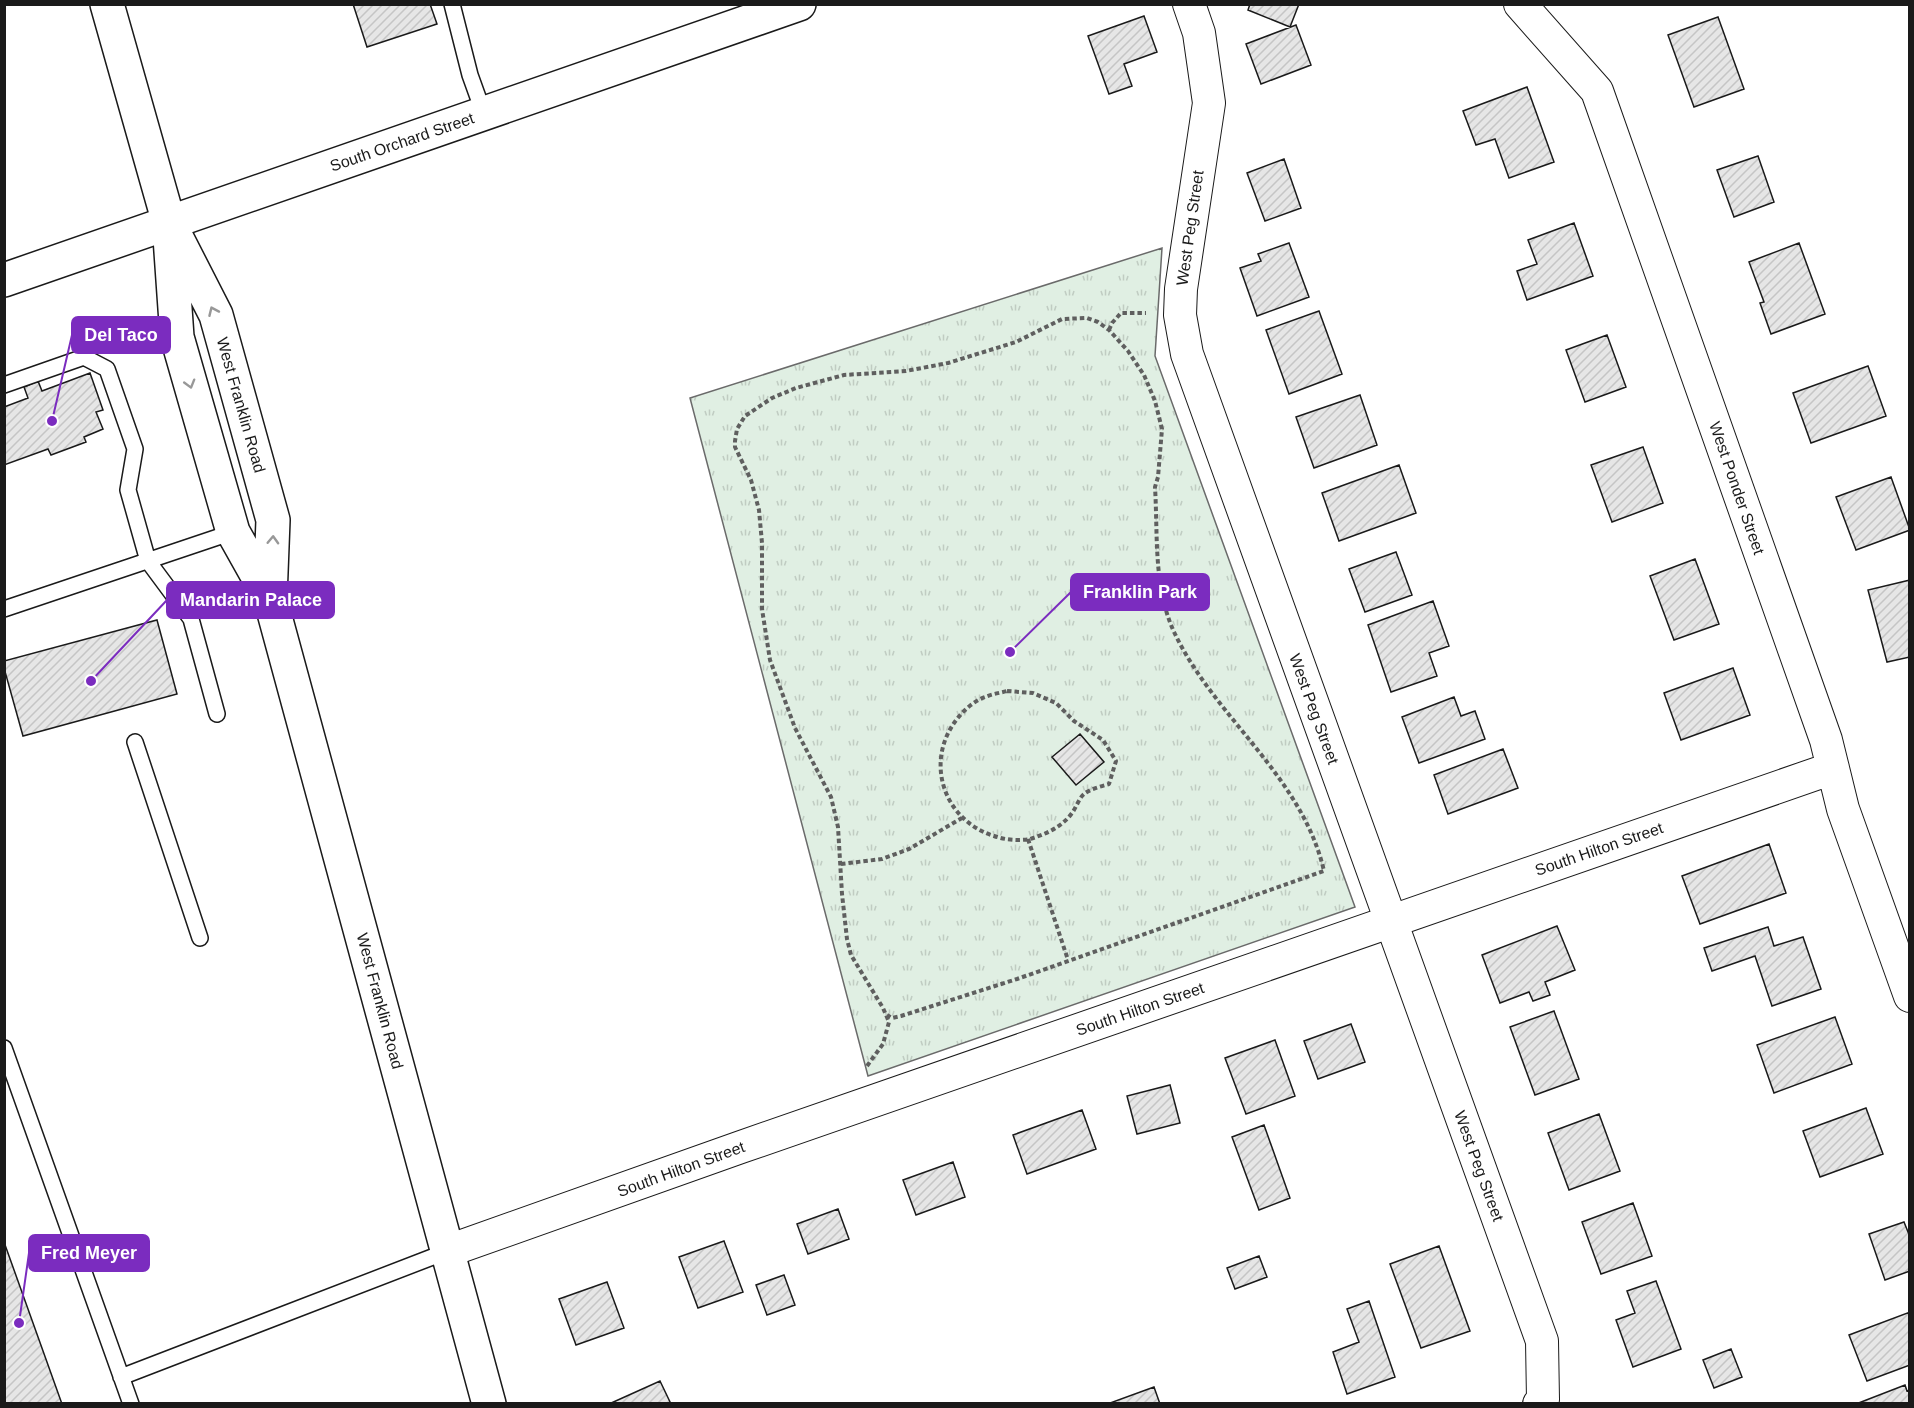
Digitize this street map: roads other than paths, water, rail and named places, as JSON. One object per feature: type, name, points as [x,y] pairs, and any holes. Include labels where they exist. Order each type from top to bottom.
[{"type":"street","name":"West Franklin Road","points":[[107,4],[169,223],[216,315],[273,520],[270,598]]},
{"type":"street","name":"South Orchard Street","points":[[4,280],[799,4]]},
{"type":"street","name":"West Peg Street","points":[[1189,4],[1199,33],[1209,103],[1181,289],[1180,315],[1187,354],[1542,1341],[1541,1402]]},
{"type":"street","name":"West Ponder Street","points":[[1520,4],[1597,90],[1826,740],[1843,808],[1910,996]]},
{"type":"street","name":"West Franklin Road","points":[[169,223],[177,337],[233,532],[270,598],[489,1404]]},
{"type":"street","name":"South Hilton Street","points":[[448,1251],[1833,768]]},
{"type":"lane","points":[[452,4],[470,75],[484,114]]},
{"type":"lane","points":[[4,385],[84,357],[107,369],[135,449],[128,490],[148,561],[191,619],[217,714]]},
{"type":"lane","points":[[4,609],[233,532]]},
{"type":"lane","points":[[135,742],[200,938]]},
{"type":"lane","points":[[4,1048],[131,1404]]},
{"type":"lane","points":[[121,1377],[448,1251]]},
{"type":"place","name":"Del Taco","points":[[52,421]]},
{"type":"place","name":"Franklin Park","points":[[1010,652]]},
{"type":"place","name":"Mandarin Palace","points":[[91,681]]},
{"type":"place","name":"Fred Meyer","points":[[19,1323]]}]
